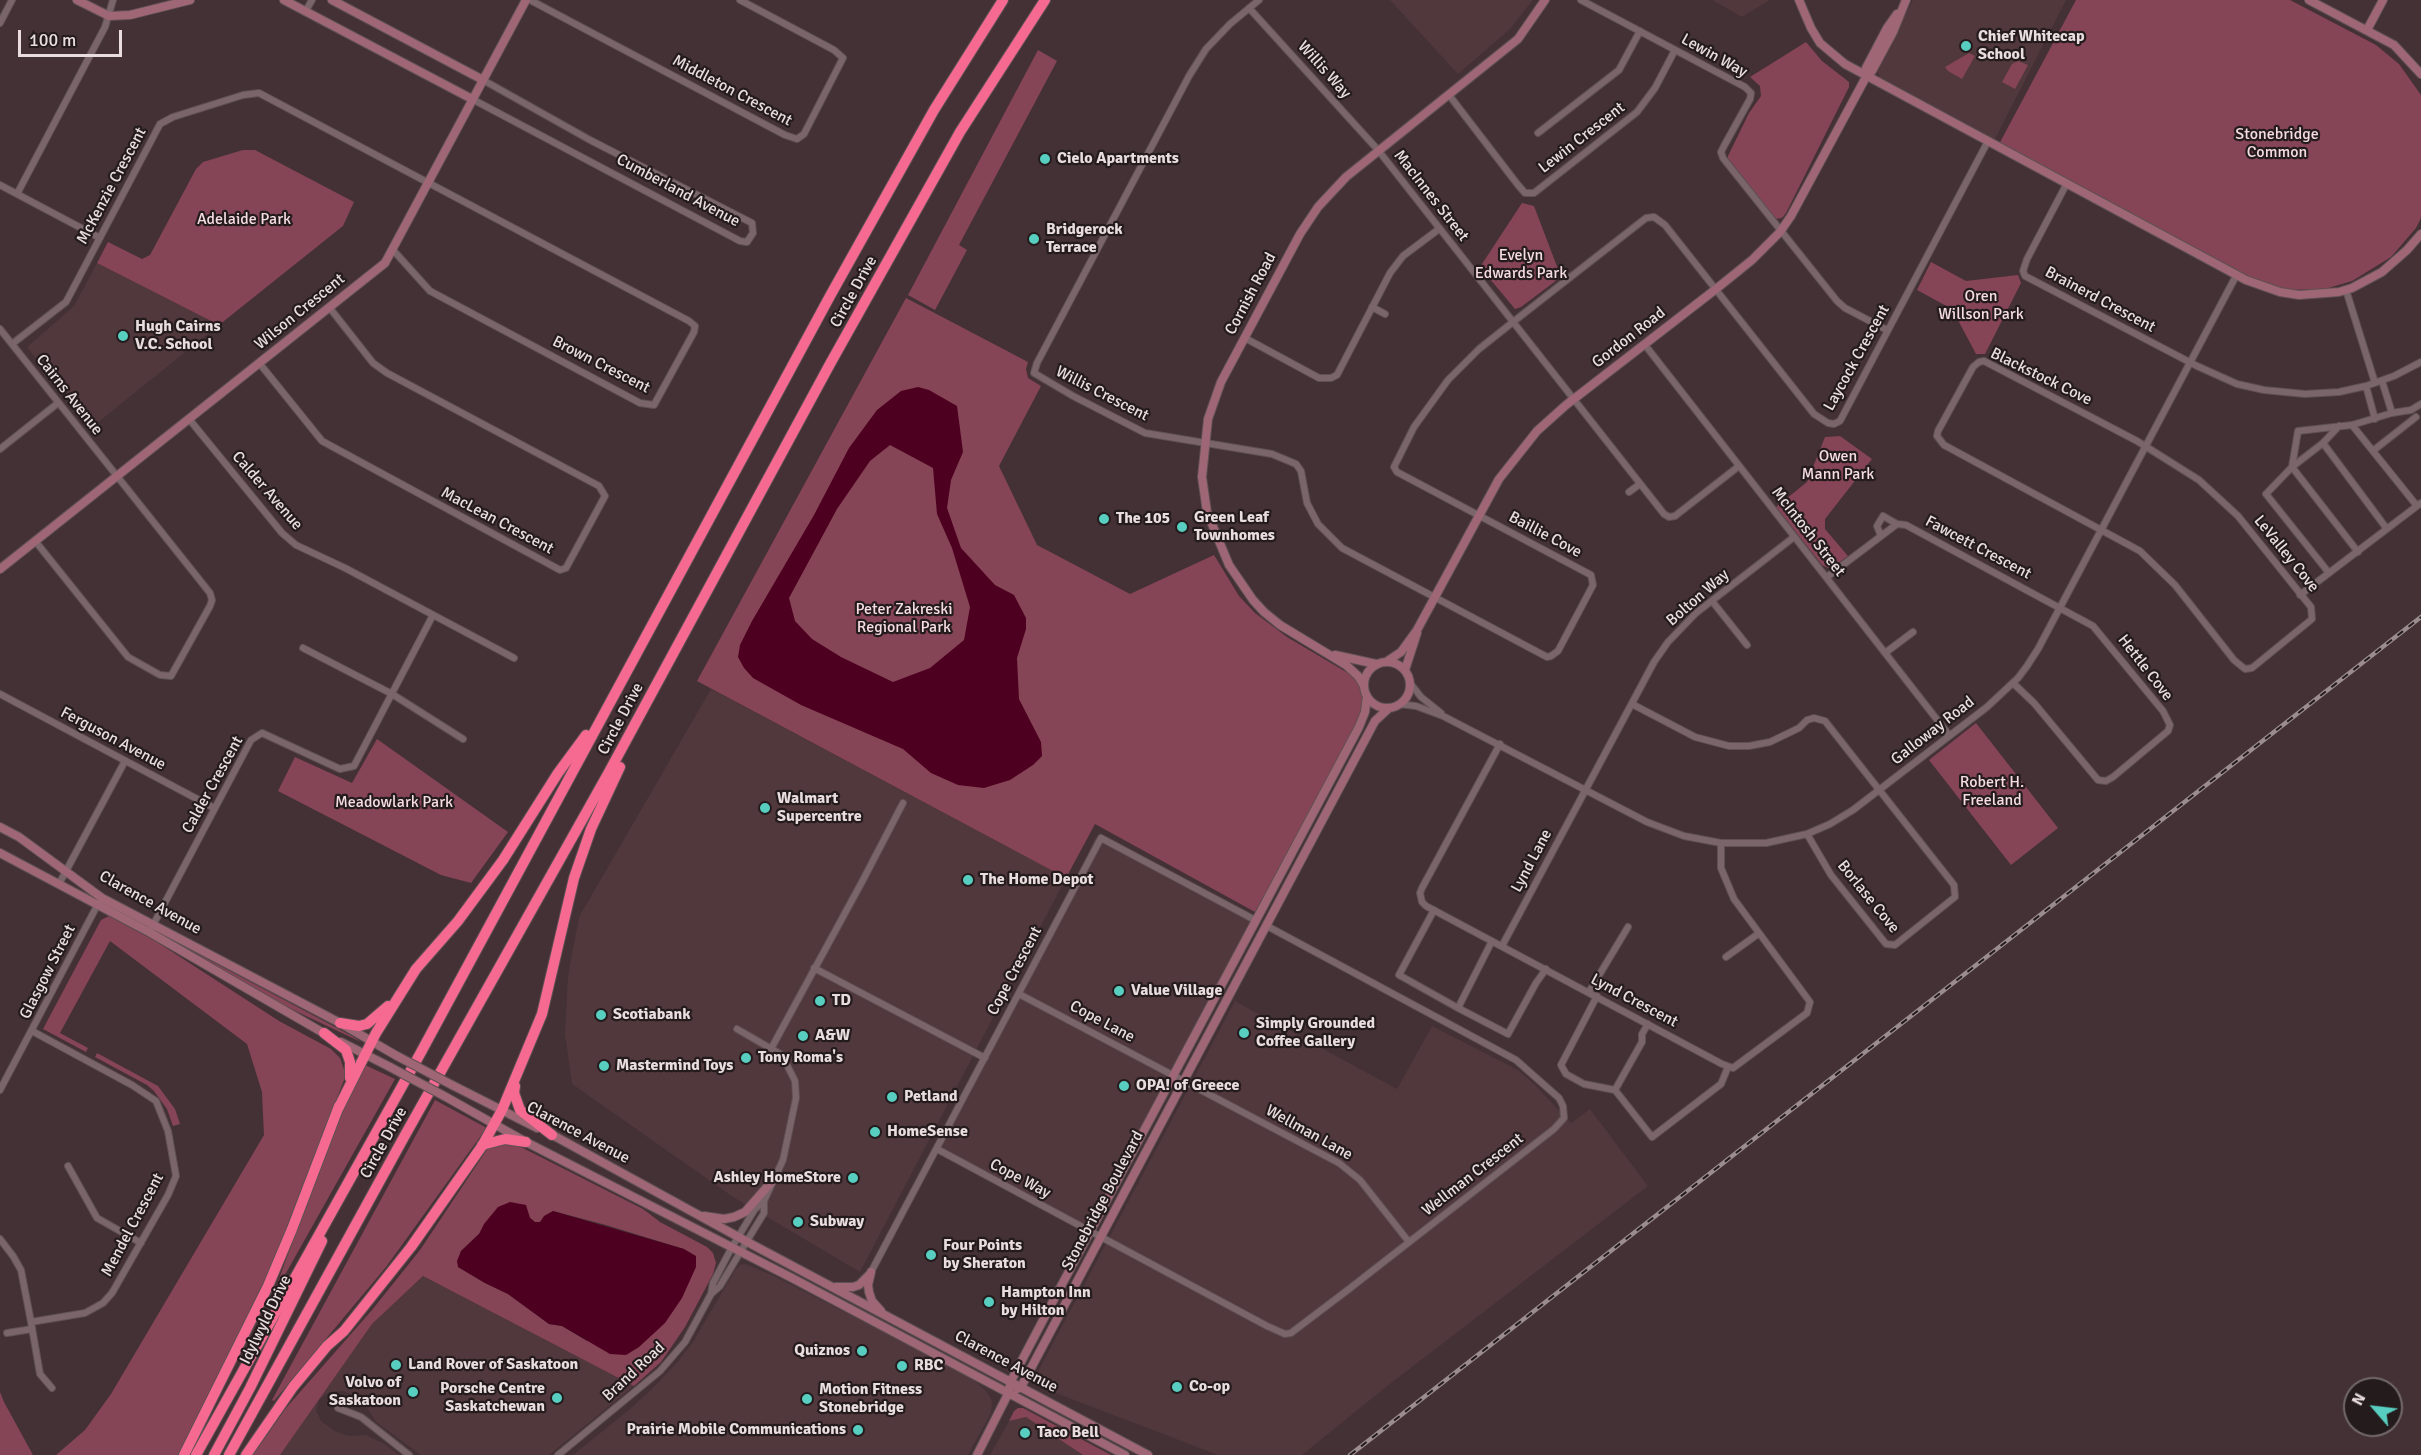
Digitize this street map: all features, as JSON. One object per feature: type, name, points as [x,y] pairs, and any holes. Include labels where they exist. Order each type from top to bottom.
[{"type":"highway","name":"Circle Drive","points":[[196,1455],[341,1197],[825,304],[934,110],[1002,0]]},
{"type":"highway","name":"Circle Drive","points":[[229,1455],[404,1137],[604,782],[676,646],[955,142],[1045,0]]},
{"type":"highway","points":[[1002,67],[1051,0]]},
{"type":"highway","points":[[246,1455],[293,1387],[327,1346],[344,1331],[411,1247],[482,1146],[502,1110],[542,1014],[574,878],[591,829],[676,646]]},
{"type":"highway","points":[[337,1111],[372,1041],[416,969],[458,921],[497,869],[558,773],[603,714]]},
{"type":"highway","points":[[340,1023],[359,1026],[367,1024],[403,991]]},
{"type":"highway","points":[[184,1455],[268,1286],[349,1084],[350,1062],[346,1050],[324,1033]]},
{"type":"highway","points":[[516,1078],[514,1093],[520,1110],[552,1135]]},
{"type":"highway","points":[[482,1146],[505,1138],[526,1142]]},
{"type":"highway","name":"Idylwyld Drive","points":[[214,1455],[326,1234],[341,1197]]},
{"type":"main road","points":[[77,0],[109,16],[130,15],[190,0]]},
{"type":"main road","name":"Cumberland Avenue","points":[[284,0],[472,99]]},
{"type":"main road","name":"Cumberland Avenue","points":[[332,0],[483,80]]},
{"type":"main road","name":"Wilson Crescent","points":[[0,569],[384,263],[528,0]]},
{"type":"main road","name":"Cornish Road","points":[[1364,686],[1353,671],[1289,631],[1264,612],[1228,565],[1207,512],[1202,477],[1204,443],[1214,401],[1300,234],[1318,207],[1346,177],[1378,150],[1518,39],[1545,0]]},
{"type":"main road","points":[[1798,0],[1822,45],[1845,64],[1866,77],[2236,276],[2262,286],[2299,295],[2326,294],[2346,290],[2382,272],[2421,234]]},
{"type":"main road","points":[[2309,0],[2394,45],[2421,74]]},
{"type":"main road","points":[[2367,30],[2383,0]]},
{"type":"main road","name":"Gordon Road","points":[[1386,662],[1401,652],[1417,630],[1499,479],[1537,431],[1752,260],[1780,231],[1791,216],[1866,77],[1883,52],[1905,2]]},
{"type":"main road","name":"Gordon Road","points":[[1405,670],[1417,630]]},
{"type":"main road","name":"Cornish Road","points":[[1329,654],[1376,664]]},
{"type":"main road","points":[[1386,662],[1405,670],[1410,683],[1407,697],[1399,704],[1389,708],[1378,706],[1367,696],[1364,686],[1368,672],[1376,664],[1386,662]]},
{"type":"main road","name":"Stonebridge Boulevard","points":[[977,1455],[1008,1394],[1011,1381],[1359,727],[1365,712],[1367,696]]},
{"type":"main road","name":"Stonebridge Boulevard","points":[[1021,1387],[1375,721],[1389,708]]},
{"type":"main road","name":"Clarence Avenue","points":[[0,827],[20,837],[66,870],[100,901],[149,932],[324,1033],[526,1142],[736,1249],[1125,1455]]},
{"type":"main road","name":"Clarence Avenue","points":[[0,853],[59,884],[154,923],[397,1056],[552,1135],[829,1286],[1148,1455]]},
{"type":"main road","points":[[698,1215],[724,1219],[745,1212],[774,1179]]},
{"type":"main road","points":[[829,1286],[853,1287],[872,1272]]},
{"type":"main road","points":[[872,1272],[868,1285],[869,1292],[872,1301],[886,1315]]},
{"type":"main road","points":[[1008,1394],[1021,1387]]},
{"type":"street","points":[[0,23],[12,0]]},
{"type":"street","points":[[17,194],[109,16],[113,0]]},
{"type":"street","points":[[306,12],[312,0]]},
{"type":"street","name":"Middleton Crescent","points":[[528,0],[785,135],[797,139],[804,134],[843,58],[834,50],[740,0]]},
{"type":"street","name":"Willis Crescent","points":[[1204,443],[1145,432],[1073,396],[1038,376],[1033,370],[1189,76],[1206,49],[1259,0]]},
{"type":"street","name":"Lewin Way","points":[[1581,0],[1745,87],[1751,93],[1750,99],[1721,152],[1780,231]]},
{"type":"street","name":"Willis Way","points":[[1249,8],[1378,150]]},
{"type":"street","points":[[1538,133],[1618,70],[1640,31]]},
{"type":"street","name":"Lewin Crescent","points":[[1449,95],[1518,185],[1525,192],[1534,193],[1637,112],[1655,88],[1675,50]]},
{"type":"street","name":"Cumberland Avenue","points":[[472,99],[740,241],[747,242],[753,233],[752,223],[621,157],[483,80]]},
{"type":"street","name":"McKenzie Crescent","points":[[12,344],[66,302],[160,124],[173,117],[243,95],[259,93],[429,182]]},
{"type":"street","name":"Laycock Crescent","points":[[1716,289],[1814,414],[1828,423],[1834,424],[1840,421],[1987,143]]},
{"type":"street","name":"MacInnes Street","points":[[1378,150],[1664,514],[1669,517],[1681,512],[1739,466]]},
{"type":"street","name":"Brown Crescent","points":[[393,250],[430,291],[640,403],[654,405],[661,395],[695,326],[429,182]]},
{"type":"street","points":[[0,185],[100,238]]},
{"type":"street","name":"Brainerd Crescent","points":[[2066,185],[2026,259],[2023,271],[2025,276],[2189,362]]},
{"type":"street","points":[[1479,515],[1397,472],[1394,467],[1414,427],[1442,387],[1479,349],[1646,218],[1654,217],[1665,225],[1716,289]]},
{"type":"street","points":[[1245,338],[1319,378],[1332,378],[1337,375],[1390,273],[1404,256],[1439,229]]},
{"type":"street","points":[[1780,231],[1837,301],[1845,308],[1887,330]]},
{"type":"street","name":"Galloway Road","points":[[1399,704],[1416,706],[1443,716],[1665,830],[1721,843],[1766,843],[1807,834],[1853,810],[1987,707],[2013,683],[2038,649],[2236,276]]},
{"type":"street","points":[[2346,290],[2378,382],[2392,413]]},
{"type":"street","points":[[1372,307],[1385,314]]},
{"type":"street","name":"MacLean Crescent","points":[[260,364],[322,441],[560,570],[566,568],[605,496],[599,486],[387,373],[373,363],[329,308]]},
{"type":"street","name":"Cairns Avenue","points":[[0,329],[198,577],[212,600],[171,676],[160,675],[128,657],[36,542]]},
{"type":"street","name":"McIntosh Street","points":[[1645,345],[1949,735]]},
{"type":"street","name":"Blackstock Cove","points":[[2102,530],[1944,445],[1937,436],[1941,425],[1972,367],[1984,361],[2146,446]]},
{"type":"street","points":[[2189,362],[2237,384],[2285,393],[2322,393],[2366,386],[2421,362]]},
{"type":"street","points":[[2366,386],[2375,419]]},
{"type":"street","points":[[0,449],[58,403]]},
{"type":"street","points":[[2358,552],[2292,467],[2298,431],[2352,425],[2411,410],[2421,404]]},
{"type":"street","points":[[2411,410],[2421,423]]},
{"type":"street","points":[[2374,450],[2416,417]]},
{"type":"street","name":"Calder Avenue","points":[[189,419],[282,533],[296,545],[345,567],[514,658]]},
{"type":"street","points":[[2301,595],[2419,505],[2352,425]]},
{"type":"street","points":[[2329,573],[2266,494],[2292,467],[2323,443],[2339,426]]},
{"type":"street","points":[[1204,443],[1272,454],[1296,464],[1301,471],[1307,503],[1318,524],[1334,542],[1350,553],[1435,598]]},
{"type":"street","points":[[2323,443],[2387,529]]},
{"type":"street","name":"LeValley Cove","points":[[2102,530],[2140,551],[2159,568],[2239,666],[2245,669],[2252,668],[2312,619],[2311,607],[2238,516],[2184,469],[2146,446]]},
{"type":"street","points":[[1629,492],[1640,484]]},
{"type":"street","name":"Baillie Cove","points":[[1435,598],[1547,657],[1558,651],[1593,585],[1591,575],[1479,515]]},
{"type":"street","points":[[1827,577],[1897,524],[1883,516],[1877,526],[1881,536]]},
{"type":"street","name":"Fawcett Crescent","points":[[1897,524],[1906,525],[2060,607]]},
{"type":"street","name":"Bolton Way","points":[[1586,789],[1654,662],[1668,642],[1696,613],[1794,537]]},
{"type":"street","points":[[1712,601],[1748,645]]},
{"type":"street","name":"Hettle Cove","points":[[2013,683],[2034,703],[2098,780],[2106,781],[2113,777],[2164,737],[2168,731],[2170,725],[2163,711],[2099,632],[2086,621],[2060,607]]},
{"type":"street","name":"Calder Crescent","points":[[149,932],[251,740],[262,734],[340,769],[354,766],[433,615]]},
{"type":"street","points":[[1885,653],[1913,632]]},
{"type":"street","points":[[303,648],[392,694],[464,740]]},
{"type":"street","name":"Galloway Road","points":[[1410,683],[1421,697],[1443,716]]},
{"type":"street","name":"Ferguson Avenue","points":[[0,694],[214,808]]},
{"type":"street","points":[[1632,704],[1695,737],[1729,746],[1749,746],[1770,742],[1798,729],[1807,720],[1820,719],[1825,721],[1879,790]]},
{"type":"street","points":[[1500,744],[1422,888],[1420,893],[1422,902],[1434,910],[1399,975],[1508,1034],[1546,969]]},
{"type":"street","points":[[59,884],[125,761]]},
{"type":"street","name":"Lynd Lane","points":[[1502,946],[1586,789]]},
{"type":"street","name":"Borlase Cove","points":[[1807,834],[1830,875],[1882,942],[1890,946],[1895,945],[1950,902],[1955,897],[1956,889],[1879,790]]},
{"type":"street","points":[[737,1029],[772,1047],[903,803]]},
{"type":"street","name":"Cope Crescent","points":[[872,1272],[1101,838],[1255,920]]},
{"type":"street","points":[[1597,996],[1561,1065],[1566,1074],[1584,1083],[1615,1090],[1652,1137],[1721,1084],[1728,1067],[1733,1068],[1740,1065],[1808,1013],[1810,1007],[1808,996],[1758,934],[1728,888],[1721,868],[1721,843]]},
{"type":"street","name":"Glasgow Street","points":[[0,1090],[100,901]]},
{"type":"street","name":"Lynd Crescent","points":[[1434,910],[1728,1067]]},
{"type":"street","name":"Wellman Crescent","points":[[1090,1232],[1272,1329],[1291,1334],[1554,1129],[1564,1118],[1563,1106],[1551,1091],[1516,1060],[1267,926]]},
{"type":"street","points":[[1589,992],[1628,927]]},
{"type":"street","points":[[1726,957],[1758,934]]},
{"type":"street","points":[[1458,1008],[1492,941]]},
{"type":"street","points":[[814,968],[985,1058]]},
{"type":"street","name":"Cope Lane","points":[[1019,994],[1173,1075]]},
{"type":"street","points":[[1615,1090],[1642,1042],[1642,1034],[1648,1024]]},
{"type":"street","name":"Mendel Crescent","points":[[7,1333],[94,1310],[112,1293],[174,1185],[176,1176],[168,1131],[161,1109],[149,1095],[32,1031]]},
{"type":"street","name":"Brand Road","points":[[558,1455],[660,1371],[685,1342],[711,1294],[713,1283],[742,1239],[764,1213],[764,1201],[788,1141],[796,1098],[795,1080],[787,1062],[782,1054],[772,1047]]},
{"type":"street","name":"Wellman Lane","points":[[1173,1075],[1347,1168],[1360,1180],[1409,1242]]},
{"type":"street","name":"Cope Way","points":[[937,1149],[1090,1232]]},
{"type":"street","points":[[68,1166],[97,1218],[141,1243]]},
{"type":"street","points":[[0,1239],[21,1270],[40,1374],[52,1388]]},
{"type":"street","points":[[338,1408],[361,1417],[409,1455]]},
{"type":"shaded area","points":[[1390,0],[1533,0],[1509,30],[1458,74]]},
{"type":"shaded area","points":[[1712,0],[1770,0],[1742,17]]},
{"type":"shaded area","name":"Chief Whitecap School","points":[[1913,0],[2066,0],[1995,139],[1880,77],[1877,71]]},
{"type":"shaded area","name":"Hugh Cairns V.C. School","points":[[97,263],[219,325],[91,428],[27,347],[74,306]]},
{"type":"shaded area","points":[[918,387],[929,390],[957,406],[963,452],[951,480],[947,508],[961,548],[995,585],[1014,595],[1026,618],[1026,629],[1017,658],[1019,699],[1041,742],[1042,756],[1010,780],[984,788],[958,785],[931,773],[903,749],[801,705],[753,678],[738,657],[740,645],[752,621],[814,515],[849,448],[877,410],[901,391]],"holes":[[[890,445],[933,468],[937,514],[952,548],[970,607],[964,640],[930,668],[893,682],[841,657],[812,639],[795,621],[789,598],[837,509],[870,461]]]},
{"type":"shaded area","points":[[711,689],[1066,878],[860,1272],[733,1197],[572,1084],[565,1034],[568,976],[579,917]]},
{"type":"shaded area","points":[[1096,836],[1255,920],[1090,1232],[937,1149],[1056,925]]},
{"type":"shaded area","points":[[1235,1001],[1397,1089],[1432,1026],[1518,1070],[1571,1123],[1590,1109],[1648,1186],[1386,1387],[1302,1455],[1218,1455],[1040,1387],[1036,1375]]},
{"type":"shaded area","points":[[510,1202],[526,1205],[530,1218],[535,1222],[540,1222],[544,1216],[553,1211],[684,1249],[696,1256],[696,1267],[682,1298],[665,1323],[639,1347],[626,1355],[610,1354],[562,1326],[549,1324],[508,1294],[458,1267],[457,1261],[461,1251],[479,1234],[498,1207]]},
{"type":"shaded area","points":[[745,1264],[774,1276],[974,1380],[987,1392],[992,1401],[991,1413],[968,1455],[573,1455],[630,1409],[679,1360],[693,1342],[735,1270]]},
{"type":"shaded area","points":[[423,1276],[634,1386],[549,1455],[421,1455],[376,1422],[364,1403],[357,1397],[343,1391],[329,1392],[319,1400],[316,1410],[321,1421],[335,1431],[349,1436],[366,1435],[383,1443],[399,1455],[280,1455],[372,1324]]},
{"type":"shaded area","points":[[1026,1417],[1083,1455],[990,1455],[1009,1421]]},
{"type":"green space","name":"Stonebridge Common","points":[[2076,0],[2290,0],[2376,45],[2399,64],[2421,95],[2421,218],[2416,228],[2391,257],[2352,281],[2325,289],[2287,290],[2243,276],[1998,146]]},
{"type":"green space","points":[[1806,42],[1822,61],[1849,82],[1849,87],[1786,213],[1782,218],[1775,219],[1728,160],[1728,156],[1749,113],[1761,96],[1760,86],[1750,77]]},
{"type":"green space","points":[[1038,50],[1057,61],[959,245],[967,250],[935,310],[908,295]]},
{"type":"green space","points":[[1969,53],[1975,56],[1962,79],[1945,67]]},
{"type":"green space","points":[[2018,61],[2028,65],[2015,89],[2002,82],[2012,64]]},
{"type":"green space","name":"Adelaide Park","points":[[243,150],[255,150],[354,202],[343,226],[219,325],[97,263],[108,242],[142,259],[150,255],[196,169],[203,162]]},
{"type":"green space","name":"Evelyn Edwards Park","points":[[1522,203],[1534,206],[1561,277],[1515,309],[1480,267]]},
{"type":"green space","name":"Oren Willson Park","points":[[1931,262],[1966,281],[2018,275],[2021,283],[1985,354],[1976,354],[1952,309],[1917,290]]},
{"type":"green space","name":"Peter Zakreski Regional Park","points":[[906,298],[1028,362],[1026,369],[1028,378],[1041,386],[999,466],[1037,545],[1130,594],[1214,555],[1239,596],[1255,613],[1287,637],[1353,676],[1359,683],[1363,692],[1365,712],[1360,725],[1255,912],[1095,824],[1066,878],[697,681]]},
{"type":"green space","name":"Owen Mann Park","points":[[1840,436],[1872,459],[1825,519],[1825,529],[1848,556],[1828,568],[1822,565],[1776,507],[1807,482],[1825,437]]},
{"type":"green space","name":"Robert H. Freeland","points":[[1976,723],[2058,828],[2011,865],[1929,760]]},
{"type":"green space","name":"Meadowlark Park","points":[[377,739],[508,832],[471,883],[441,875],[278,791],[295,757],[352,783]]},
{"type":"green space","points":[[109,916],[157,942],[279,1021],[331,1049],[340,1058],[346,1075],[271,1267],[179,1455],[56,1455],[85,1430],[111,1394],[264,1135],[262,1092],[247,1044],[110,941],[60,1033],[88,1048],[86,1052],[43,1029],[101,920]]},
{"type":"green space","points":[[179,944],[352,1036],[361,1042],[268,998]]},
{"type":"green space","points":[[97,1053],[158,1086],[175,1109],[180,1124],[173,1126],[167,1109],[147,1085],[95,1057]]},
{"type":"green space","points":[[365,1065],[395,1079],[272,1298],[337,1119]]},
{"type":"green space","points":[[435,1100],[485,1127],[485,1130],[386,1267],[274,1401],[272,1400]]},
{"type":"green space","points":[[500,1143],[515,1144],[643,1209],[660,1222],[707,1247],[713,1253],[716,1263],[713,1274],[685,1327],[661,1362],[634,1386],[423,1276],[372,1324],[280,1455],[253,1455],[286,1408],[372,1310],[420,1250],[488,1148]],"holes":[[[553,1211],[684,1249],[587,1341],[562,1326],[549,1324],[508,1294],[458,1267],[461,1251],[479,1234],[530,1218],[535,1222],[540,1222]]]},
{"type":"green space","points":[[0,1392],[4,1402],[33,1455],[0,1455]]},
{"type":"green space","points":[[1018,1408],[1023,1408],[1111,1455],[1083,1455],[1026,1417],[1009,1421]]},
{"type":"railway","points":[[1350,1455],[2421,617]]},
{"type":"place","name":"Chief Whitecap School","points":[[1966,46]]},
{"type":"place","name":"Cielo Apartments","points":[[1045,159]]},
{"type":"place","name":"Bridgerock Terrace","points":[[1034,239]]},
{"type":"place","name":"Hugh Cairns V.C. School","points":[[123,336]]},
{"type":"place","name":"The 105","points":[[1104,519]]},
{"type":"place","name":"Green Leaf Townhomes","points":[[1182,527]]},
{"type":"place","name":"Walmart Supercentre","points":[[765,808]]},
{"type":"place","name":"The Home Depot","points":[[968,880]]},
{"type":"place","name":"Value Village","points":[[1119,991]]},
{"type":"place","name":"TD","points":[[820,1001]]},
{"type":"place","name":"Scotiabank","points":[[601,1015]]},
{"type":"place","name":"Simply Grounded Coffee Gallery","points":[[1244,1033]]},
{"type":"place","name":"A&W","points":[[803,1036]]},
{"type":"place","name":"Tony Roma's","points":[[746,1058]]},
{"type":"place","name":"Mastermind Toys","points":[[604,1066]]},
{"type":"place","name":"OPA! of Greece","points":[[1124,1086]]},
{"type":"place","name":"Petland","points":[[892,1097]]},
{"type":"place","name":"HomeSense","points":[[875,1132]]},
{"type":"place","name":"Ashley HomeStore","points":[[853,1178]]},
{"type":"place","name":"Subway","points":[[798,1222]]},
{"type":"place","name":"Four Points by Sheraton","points":[[931,1255]]},
{"type":"place","name":"Hampton Inn by Hilton","points":[[989,1302]]},
{"type":"place","name":"Quiznos","points":[[862,1351]]},
{"type":"place","name":"Land Rover of Saskatoon","points":[[396,1365]]},
{"type":"place","name":"RBC","points":[[902,1366]]},
{"type":"place","name":"Co-op","points":[[1177,1387]]},
{"type":"place","name":"Volvo of Saskatoon","points":[[413,1392]]},
{"type":"place","name":"Porsche Centre Saskatchewan","points":[[557,1398]]},
{"type":"place","name":"Motion Fitness Stonebridge","points":[[807,1399]]},
{"type":"place","name":"Prairie Mobile Communications","points":[[858,1430]]},
{"type":"place","name":"Taco Bell","points":[[1025,1433]]}]
